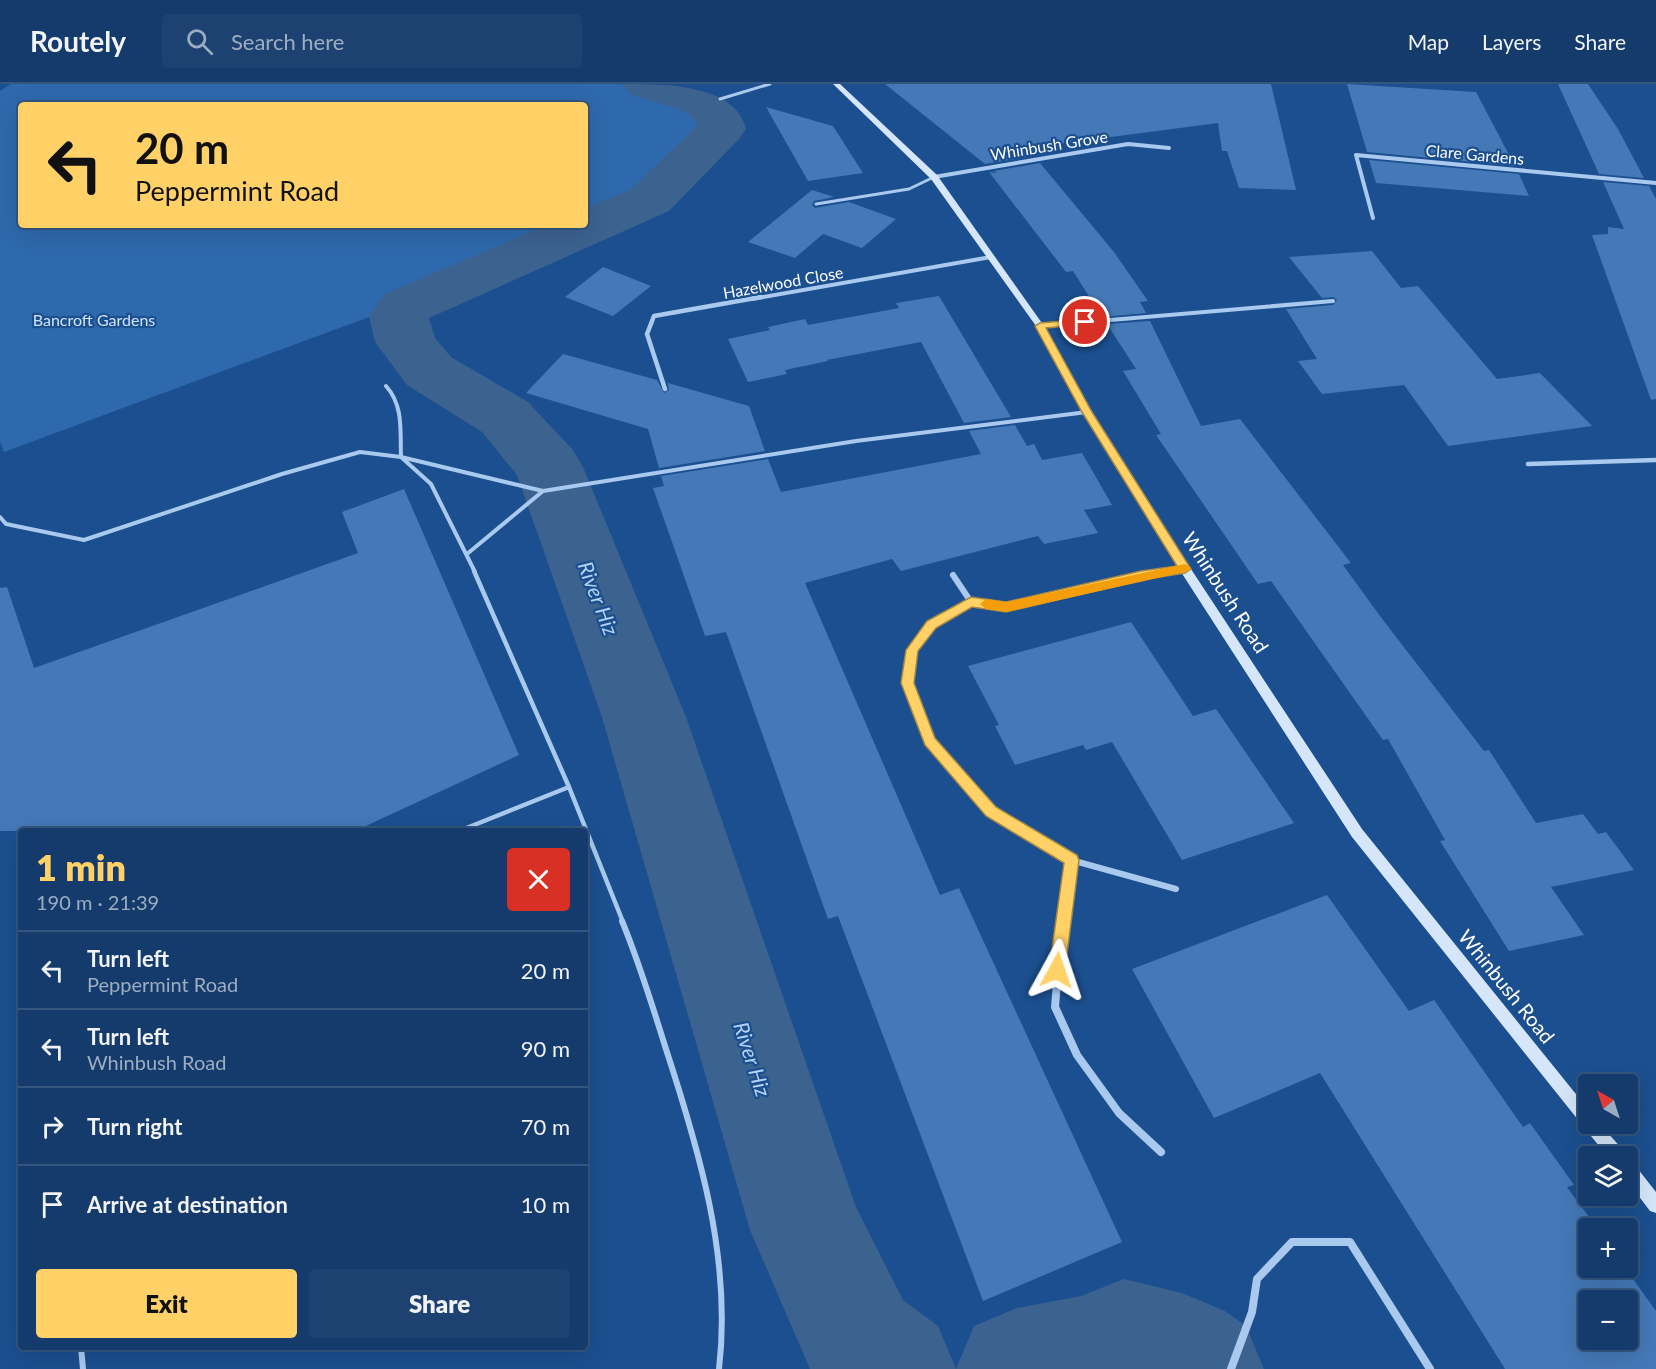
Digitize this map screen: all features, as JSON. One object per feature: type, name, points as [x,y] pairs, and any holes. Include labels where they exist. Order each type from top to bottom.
[{"type":"street","name":"Whinbush Road","points":[[836,84],[934,177],[1040,326],[1087,412],[1185,569],[1357,833],[1578,1108]]},
{"type":"street","name":"Whinbush Grove","points":[[934,177],[1128,144],[1169,148]]},
{"type":"street","name":"Clare Gardens","points":[[1373,218],[1356,155],[1656,183]]},
{"type":"street","name":"Hazelwood Close","points":[[665,389],[647,334],[654,316],[991,258]]},
{"type":"street","points":[[1528,464],[1656,460]]},
{"type":"street","points":[[1176,890],[1071,860],[991,811],[930,741],[908,683],[912,650],[931,624],[971,602],[1006,607],[1141,576],[1185,569]]},
{"type":"street","points":[[953,575],[971,602]]},
{"type":"street","points":[[1071,860],[1058,951],[1055,1007],[1077,1055],[1119,1113],[1161,1152]]},
{"type":"street","name":"Whinbush Road","points":[[1599,1134],[1609,1146]]},
{"type":"street","points":[[1638,1182],[1656,1205]]},
{"type":"street","points":[[1232,1364],[1252,1312],[1257,1279],[1292,1242],[1350,1242],[1430,1369]]},
{"type":"lane","points":[[720,99],[770,84]]},
{"type":"lane","points":[[816,204],[909,189],[934,177]]},
{"type":"lane","points":[[1040,326],[1333,301]]},
{"type":"lane","points":[[386,386],[393,392],[400,408],[400,457],[431,484],[467,554],[585,828]]},
{"type":"lane","points":[[0,517],[6,524],[84,540],[332,459],[360,452],[400,457],[543,491],[856,441],[1087,412]]},
{"type":"lane","points":[[467,554],[543,491]]},
{"type":"lane","points":[[466,828],[569,787]]},
{"type":"lane","points":[[588,835],[634,950],[690,1122],[714,1223],[723,1334],[719,1369]]},
{"type":"lane","points":[[81,1350],[82,1369]]},
{"type":"green space","name":"Bancroft Gardens","points":[[11,84],[628,84],[691,101],[712,126],[676,150],[660,172],[641,190],[588,214],[588,102],[18,102],[18,228],[554,228],[372,316],[4,452],[0,441],[0,91]]},
{"type":"building","points":[[885,84],[1271,84],[1296,190],[1239,188],[1227,151],[1222,151],[1218,123],[1027,148],[1033,156],[985,164]]},
{"type":"building","points":[[1347,84],[1476,92],[1515,166],[1367,152]]},
{"type":"building","points":[[1558,84],[1588,84],[1618,129],[1644,178],[1599,174]]},
{"type":"building","points":[[766,107],[833,126],[863,173],[808,181]]},
{"type":"building","points":[[1369,160],[1519,174],[1529,196],[1376,183]]},
{"type":"building","points":[[1040,163],[1114,252],[1148,301],[1140,302],[1146,313],[1102,317],[1073,271],[1066,272],[989,172],[997,173],[994,171]]},
{"type":"building","points":[[1603,182],[1649,186],[1656,199],[1656,399],[1651,400],[1592,235],[1608,234],[1608,227],[1624,229]]},
{"type":"building","points":[[812,190],[834,197],[814,201],[812,205],[815,208],[849,202],[896,219],[862,248],[823,234],[795,258],[748,242]]},
{"type":"building","points":[[1372,251],[1401,288],[1418,286],[1497,379],[1540,373],[1592,426],[1448,446],[1404,385],[1322,394],[1298,361],[1317,359],[1286,309],[1333,305],[1337,300],[1333,297],[1322,298],[1289,257]]},
{"type":"building","points":[[603,267],[651,286],[613,316],[565,297]]},
{"type":"building","points":[[939,296],[1011,417],[964,423],[921,342],[827,360],[785,370],[787,374],[748,382],[728,339],[770,330],[768,327],[805,319],[808,325],[899,308],[896,303]]},
{"type":"building","points":[[1150,321],[1201,426],[1240,419],[1351,563],[1343,565],[1383,620],[1484,751],[1489,750],[1536,823],[1583,814],[1598,834],[1606,832],[1634,870],[1551,887],[1584,935],[1509,951],[1440,841],[1445,840],[1388,739],[1383,740],[1271,581],[1258,584],[1156,435],[1161,434],[1123,371],[1136,369],[1107,324]]},
{"type":"building","points":[[563,354],[657,380],[664,393],[669,390],[668,383],[749,406],[765,451],[659,468],[648,429],[526,393]]},
{"type":"building","points":[[1015,425],[1027,446],[1034,444],[1042,460],[1082,453],[1112,505],[1084,510],[1098,533],[1044,544],[1038,536],[901,571],[892,559],[805,583],[940,895],[959,888],[1122,1242],[983,1301],[838,916],[828,919],[726,632],[705,636],[653,488],[664,486],[661,476],[768,459],[781,492],[981,454],[969,431]]},
{"type":"building","points":[[404,489],[519,755],[361,828],[18,828],[18,831],[0,831],[0,588],[7,587],[34,668],[358,553],[342,512]]},
{"type":"building","points":[[1131,622],[1193,716],[1216,709],[1294,823],[1182,860],[1112,742],[1086,750],[1083,745],[1015,765],[995,726],[999,725],[968,666]]},
{"type":"building","points":[[1327,895],[1409,1011],[1434,1000],[1523,1127],[1530,1123],[1574,1185],[1567,1187],[1578,1202],[1578,1206],[1581,1206],[1590,1218],[1578,1218],[1578,1278],[1632,1278],[1656,1311],[1656,1369],[1505,1369],[1320,1073],[1214,1118],[1132,969]]},
{"type":"waterway","name":"River Hiz","points":[[588,227],[650,200],[722,129],[720,116],[699,100],[646,84]]},
{"type":"waterway","name":"River Hiz","points":[[586,228],[406,307],[399,316],[406,342],[429,371],[505,417],[549,467],[644,717],[807,1230],[860,1343],[895,1369]]},
{"type":"waterway","name":"River Hiz","points":[[1017,1369],[1081,1357],[1124,1339],[1182,1354],[1203,1369]]},
{"type":"slow traffic","points":[[986,604],[1006,607],[1185,568]]},
{"type":"route","points":[[1057,970],[1071,860],[991,811],[930,741],[908,683],[912,650],[931,624],[971,602],[1006,607],[1141,576],[1185,569],[1087,412],[1040,326],[1085,322]]}]
